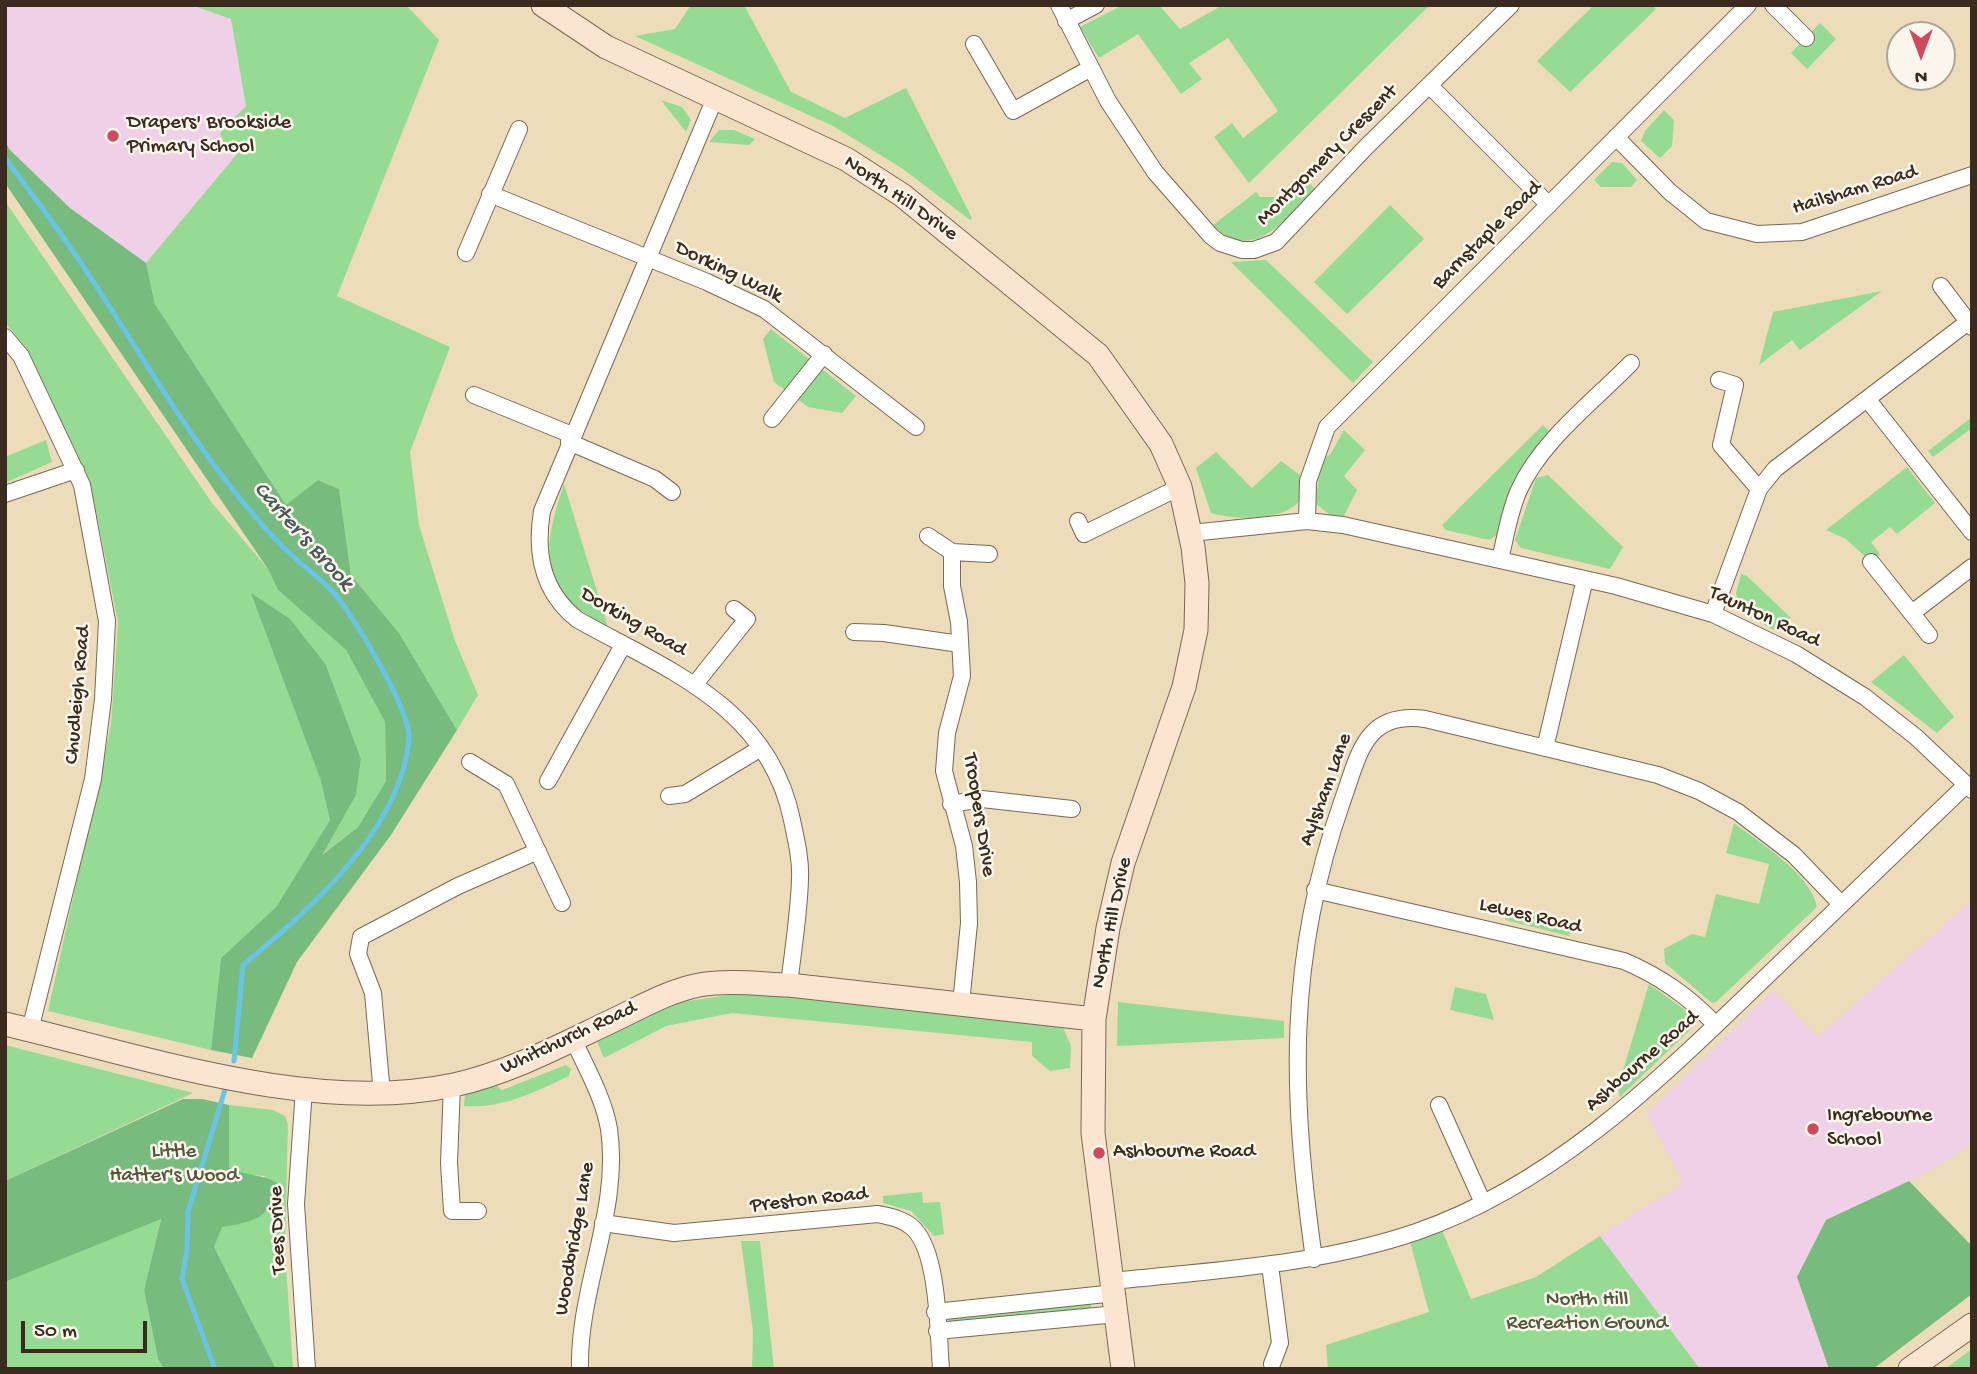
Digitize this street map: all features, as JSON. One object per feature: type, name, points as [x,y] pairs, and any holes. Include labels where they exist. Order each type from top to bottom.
[{"type":"street","name":"North Hill Drive","points":[[543,5],[606,47],[846,159],[902,195],[1098,355],[1161,444],[1180,488],[1191,533],[1197,583],[1196,630],[1184,687],[1123,863],[1108,928],[1094,1019],[1093,1133],[1116,1296],[1123,1369]]},
{"type":"street","name":"Montgomery Crescent","points":[[1059,5],[1108,101],[1155,172],[1211,236],[1220,243],[1242,250],[1276,242],[1511,5]]},
{"type":"street","points":[[1066,21],[1096,5]]},
{"type":"street","name":"Barnstaple Road","points":[[1307,521],[1308,481],[1327,427],[1748,5]]},
{"type":"street","points":[[1773,5],[1806,37]]},
{"type":"street","points":[[974,44],[1013,111],[1091,68]]},
{"type":"street","points":[[1429,85],[1549,205]]},
{"type":"street","name":"Dorking Road","points":[[715,98],[542,511],[539,538],[541,566],[546,580],[564,609],[695,684],[738,719],[761,748],[786,795],[799,856],[800,878],[789,985]]},
{"type":"street","points":[[466,253],[519,129]]},
{"type":"street","name":"Hailsham Road","points":[[1616,137],[1670,192],[1706,221],[1757,234],[1802,232],[1972,175]]},
{"type":"street","points":[[490,194],[647,258]]},
{"type":"street","name":"Dorking Walk","points":[[647,258],[764,309],[916,427]]},
{"type":"street","points":[[1713,614],[1759,489],[1775,469],[1970,324],[1941,286]]},
{"type":"street","name":"Chudleigh Road","points":[[5,337],[21,356],[82,485],[107,621],[103,699],[93,779],[30,1030]]},
{"type":"street","points":[[772,419],[824,354]]},
{"type":"street","points":[[1500,559],[1511,509],[1524,478],[1554,441],[1631,363]]},
{"type":"street","points":[[1719,380],[1735,385],[1721,445],[1759,489]]},
{"type":"street","points":[[474,395],[655,479],[672,492]]},
{"type":"street","points":[[1868,400],[1972,532]]},
{"type":"street","points":[[5,494],[76,470]]},
{"type":"street","points":[[1078,521],[1084,534],[1180,488]]},
{"type":"street","name":"Taunton Road","points":[[1191,533],[1307,521],[1379,531],[1646,593],[1713,614],[1796,654],[1865,697],[1891,715],[1969,787]]},
{"type":"street","points":[[928,536],[952,552],[989,554]]},
{"type":"street","name":"Troopers Drive","points":[[952,552],[952,586],[962,676],[953,703],[944,771],[964,846],[968,882],[969,923],[961,1004]]},
{"type":"street","points":[[1871,562],[1929,635]]},
{"type":"street","points":[[1912,613],[1972,567]]},
{"type":"street","points":[[1545,748],[1585,579]]},
{"type":"street","name":"Dorking Road","points":[[695,684],[747,619],[734,609]]},
{"type":"street","points":[[854,632],[884,633],[960,644]]},
{"type":"street","points":[[548,781],[623,645]]},
{"type":"street","name":"Aylsham Lane","points":[[1314,1259],[1300,1156],[1296,1102],[1298,1023],[1315,890],[1366,738],[1379,726],[1404,717],[1658,775],[1738,811],[1794,855],[1841,904]]},
{"type":"street","points":[[669,796],[685,794],[761,748]]},
{"type":"street","points":[[470,762],[506,784],[562,903]]},
{"type":"street","name":"Ashbourne Road","points":[[1116,1296],[1270,1265],[1314,1259],[1417,1232],[1483,1203],[1551,1164],[1622,1112],[1841,904],[1969,787]]},
{"type":"street","points":[[951,804],[982,799],[1072,809]]},
{"type":"street","points":[[382,1094],[373,993],[358,954],[361,937],[458,886],[538,851]]},
{"type":"street","name":"Lewes Road","points":[[1315,890],[1624,961],[1657,975],[1689,998],[1716,1025]]},
{"type":"street","name":"Whitchurch Road","points":[[5,1024],[240,1080],[304,1089],[382,1094],[452,1085],[525,1063],[663,996],[700,985],[789,985],[1094,1019]]},
{"type":"street","name":"Woodbridge Lane","points":[[573,1040],[608,1126],[612,1160],[603,1223],[582,1318],[580,1369]]},
{"type":"street","points":[[452,1085],[449,1163],[452,1211],[478,1211]]},
{"type":"street","name":"Tees Drive","points":[[304,1089],[296,1204],[307,1369]]},
{"type":"street","points":[[1439,1105],[1483,1203]]},
{"type":"street","name":"Preston Road","points":[[603,1223],[674,1233],[878,1214],[900,1219],[913,1228],[926,1247],[941,1369]]},
{"type":"street","points":[[1270,1265],[1280,1343],[1272,1364]]},
{"type":"street","points":[[935,1312],[1116,1296]]},
{"type":"street","points":[[937,1331],[1116,1296]]},
{"type":"street","points":[[1910,1369],[1972,1325]]},
{"type":"shaded area","name":"Drapers' Brookside Primary School","points":[[5,5],[191,5],[231,19],[246,107],[224,143],[237,154],[146,263],[70,208],[9,149],[5,140]]},
{"type":"shaded area","name":"Ingrebourne School","points":[[1972,900],[1972,1144],[1931,1171],[1826,1220],[1797,1277],[1829,1369],[1700,1369],[1600,1236],[1684,1183],[1646,1114],[1773,990],[1818,1037]]},
{"type":"green space","points":[[191,5],[406,5],[439,40],[337,296],[450,347],[410,452],[419,525],[455,641],[478,695],[457,730],[399,633],[351,575],[339,489],[318,480],[286,506],[155,304],[146,263],[237,154],[224,143],[220,133],[246,106],[231,19]]},
{"type":"green space","points":[[691,5],[744,5],[791,92],[845,118],[906,88],[972,218],[970,220],[903,169],[833,126],[635,36],[675,29]]},
{"type":"green space","points":[[1123,5],[1159,5],[1180,29],[1223,5],[1430,5],[1249,183],[1214,137],[1232,123],[1243,138],[1278,111],[1228,38],[1189,63],[1202,79],[1181,94],[1138,34],[1099,58],[1080,27]]},
{"type":"green space","points":[[1594,5],[1652,5],[1656,9],[1570,92],[1537,61]]},
{"type":"green space","points":[[1820,23],[1836,39],[1807,69],[1791,53]]},
{"type":"green space","points":[[661,100],[682,107],[691,120],[686,132]]},
{"type":"green space","points":[[1664,110],[1674,120],[1672,146],[1660,158],[1641,141],[1645,131]]},
{"type":"green space","points":[[719,130],[734,130],[755,139],[749,145],[709,142]]},
{"type":"green space","points":[[5,140],[9,149],[70,208],[146,263],[155,304],[286,505],[318,480],[339,489],[351,575],[399,633],[457,730],[391,835],[297,962],[252,1058],[211,1050],[221,958],[276,907],[330,820],[320,778],[251,593],[290,619],[326,665],[361,759],[356,795],[322,855],[358,827],[386,781],[385,722],[346,650],[278,590],[268,569],[5,183]]},
{"type":"green space","points":[[1612,162],[1622,163],[1637,180],[1631,187],[1601,187],[1594,180]]},
{"type":"green space","points":[[1300,174],[1315,189],[1281,224],[1268,233],[1242,241],[1228,236],[1213,225],[1256,192],[1260,197],[1277,197]]},
{"type":"green space","points":[[5,201],[212,503],[268,569],[278,590],[346,650],[385,722],[386,781],[358,827],[320,856],[356,795],[361,759],[326,665],[320,778],[330,820],[276,907],[221,958],[211,1050],[48,1011],[111,725],[118,622],[90,481],[25,347],[5,322]]},
{"type":"green space","points":[[1390,205],[1424,239],[1347,314],[1314,282]]},
{"type":"green space","points":[[1266,260],[1373,362],[1353,383],[1231,262]]},
{"type":"green space","points":[[1882,291],[1800,350],[1792,340],[1759,365],[1773,312]]},
{"type":"green space","points":[[771,329],[856,396],[842,413],[808,407],[774,382],[763,339]]},
{"type":"green space","points":[[1972,417],[1972,428],[1933,457],[1928,451]]},
{"type":"green space","points":[[1543,425],[1551,433],[1517,480],[1505,505],[1497,535],[1489,540],[1446,530],[1442,525]]},
{"type":"green space","points":[[1344,430],[1365,450],[1344,476],[1357,490],[1344,516],[1330,515],[1315,503],[1322,458],[1330,455]]},
{"type":"green space","points":[[46,440],[52,462],[5,483],[5,457]]},
{"type":"green space","points":[[1216,452],[1252,488],[1281,461],[1300,475],[1299,502],[1280,513],[1256,518],[1211,513],[1196,468]]},
{"type":"green space","points":[[1907,467],[1935,503],[1897,534],[1890,527],[1871,542],[1880,554],[1871,562],[1846,539],[1826,530]]},
{"type":"green space","points":[[1548,475],[1623,547],[1610,569],[1521,548],[1515,540],[1536,478]]},
{"type":"green space","points":[[564,484],[608,627],[568,599],[557,584],[551,568],[551,530]]},
{"type":"green space","points":[[1741,574],[1747,576],[1791,618],[1774,630],[1740,611],[1736,593]]},
{"type":"green space","points":[[1904,655],[1954,717],[1937,733],[1871,682]]},
{"type":"green space","points":[[1734,823],[1795,871],[1813,895],[1817,907],[1712,1003],[1665,963],[1664,949],[1692,934],[1705,937],[1716,894],[1759,904],[1769,864],[1726,853]]},
{"type":"green space","points":[[1508,906],[1573,921],[1569,936],[1505,920]]},
{"type":"green space","points":[[1649,984],[1692,1015],[1692,1028],[1620,1097],[1618,1087]]},
{"type":"green space","points":[[1455,987],[1486,994],[1494,1020],[1450,1010]]},
{"type":"green space","points":[[736,994],[788,996],[1062,1025],[1071,1046],[1070,1068],[1050,1071],[1032,1056],[1032,1042],[732,1013],[666,1026],[604,1058],[596,1039],[674,1003]]},
{"type":"green space","points":[[1118,1002],[1284,1021],[1284,1038],[1117,1046]]},
{"type":"green space","points":[[5,1045],[193,1093],[5,1181]]},
{"type":"green space","points":[[566,1065],[571,1069],[569,1076],[531,1093],[492,1105],[464,1106],[465,1092],[497,1086],[502,1090]]},
{"type":"green space","name":"Little Hatter's Wood","points":[[183,1099],[202,1099],[229,1105],[229,1167],[277,1183],[265,1212],[244,1223],[222,1227],[214,1247],[276,1369],[164,1369],[158,1359],[144,1290],[161,1219],[5,1282],[5,1181]]},
{"type":"green space","points":[[229,1105],[273,1110],[285,1116],[288,1125],[285,1250],[293,1369],[276,1369],[214,1247],[221,1227],[265,1176],[240,1174],[229,1167]]},
{"type":"green space","points":[[1909,1181],[1972,1246],[1972,1294],[1873,1369],[1829,1369],[1797,1277],[1826,1220]]},
{"type":"green space","points":[[922,1192],[923,1203],[940,1202],[944,1234],[934,1236],[911,1211],[883,1203],[883,1196]]},
{"type":"green space","points":[[161,1218],[144,1290],[158,1359],[164,1369],[5,1369],[5,1282]]},
{"type":"green space","name":"North Hill Recreation Ground","points":[[1439,1223],[1471,1299],[1536,1277],[1600,1236],[1700,1369],[1328,1369],[1326,1345],[1429,1312],[1408,1234]]},
{"type":"green space","points":[[741,1241],[760,1241],[774,1369],[752,1369],[753,1331]]},
{"type":"green space","points":[[1090,1295],[1092,1316],[950,1330],[948,1311]]},
{"type":"green space","points":[[1972,1349],[1972,1369],[1945,1369]]},
{"type":"waterway","name":"Carter's Brook","points":[[5,158],[75,255],[178,414],[228,484],[285,549],[341,602],[379,663],[401,708],[407,727],[409,740],[402,774],[389,806],[370,837],[322,894],[243,965],[234,1061]]},
{"type":"waterway","name":"Carter's Brook","points":[[215,1369],[182,1279],[187,1250],[188,1212],[227,1083]]},
{"type":"place","name":"Drapers' Brookside Primary School","points":[[113,136]]},
{"type":"place","name":"Ingrebourne School","points":[[1813,1129]]},
{"type":"place","name":"Ashbourne Road","points":[[1099,1153]]}]
